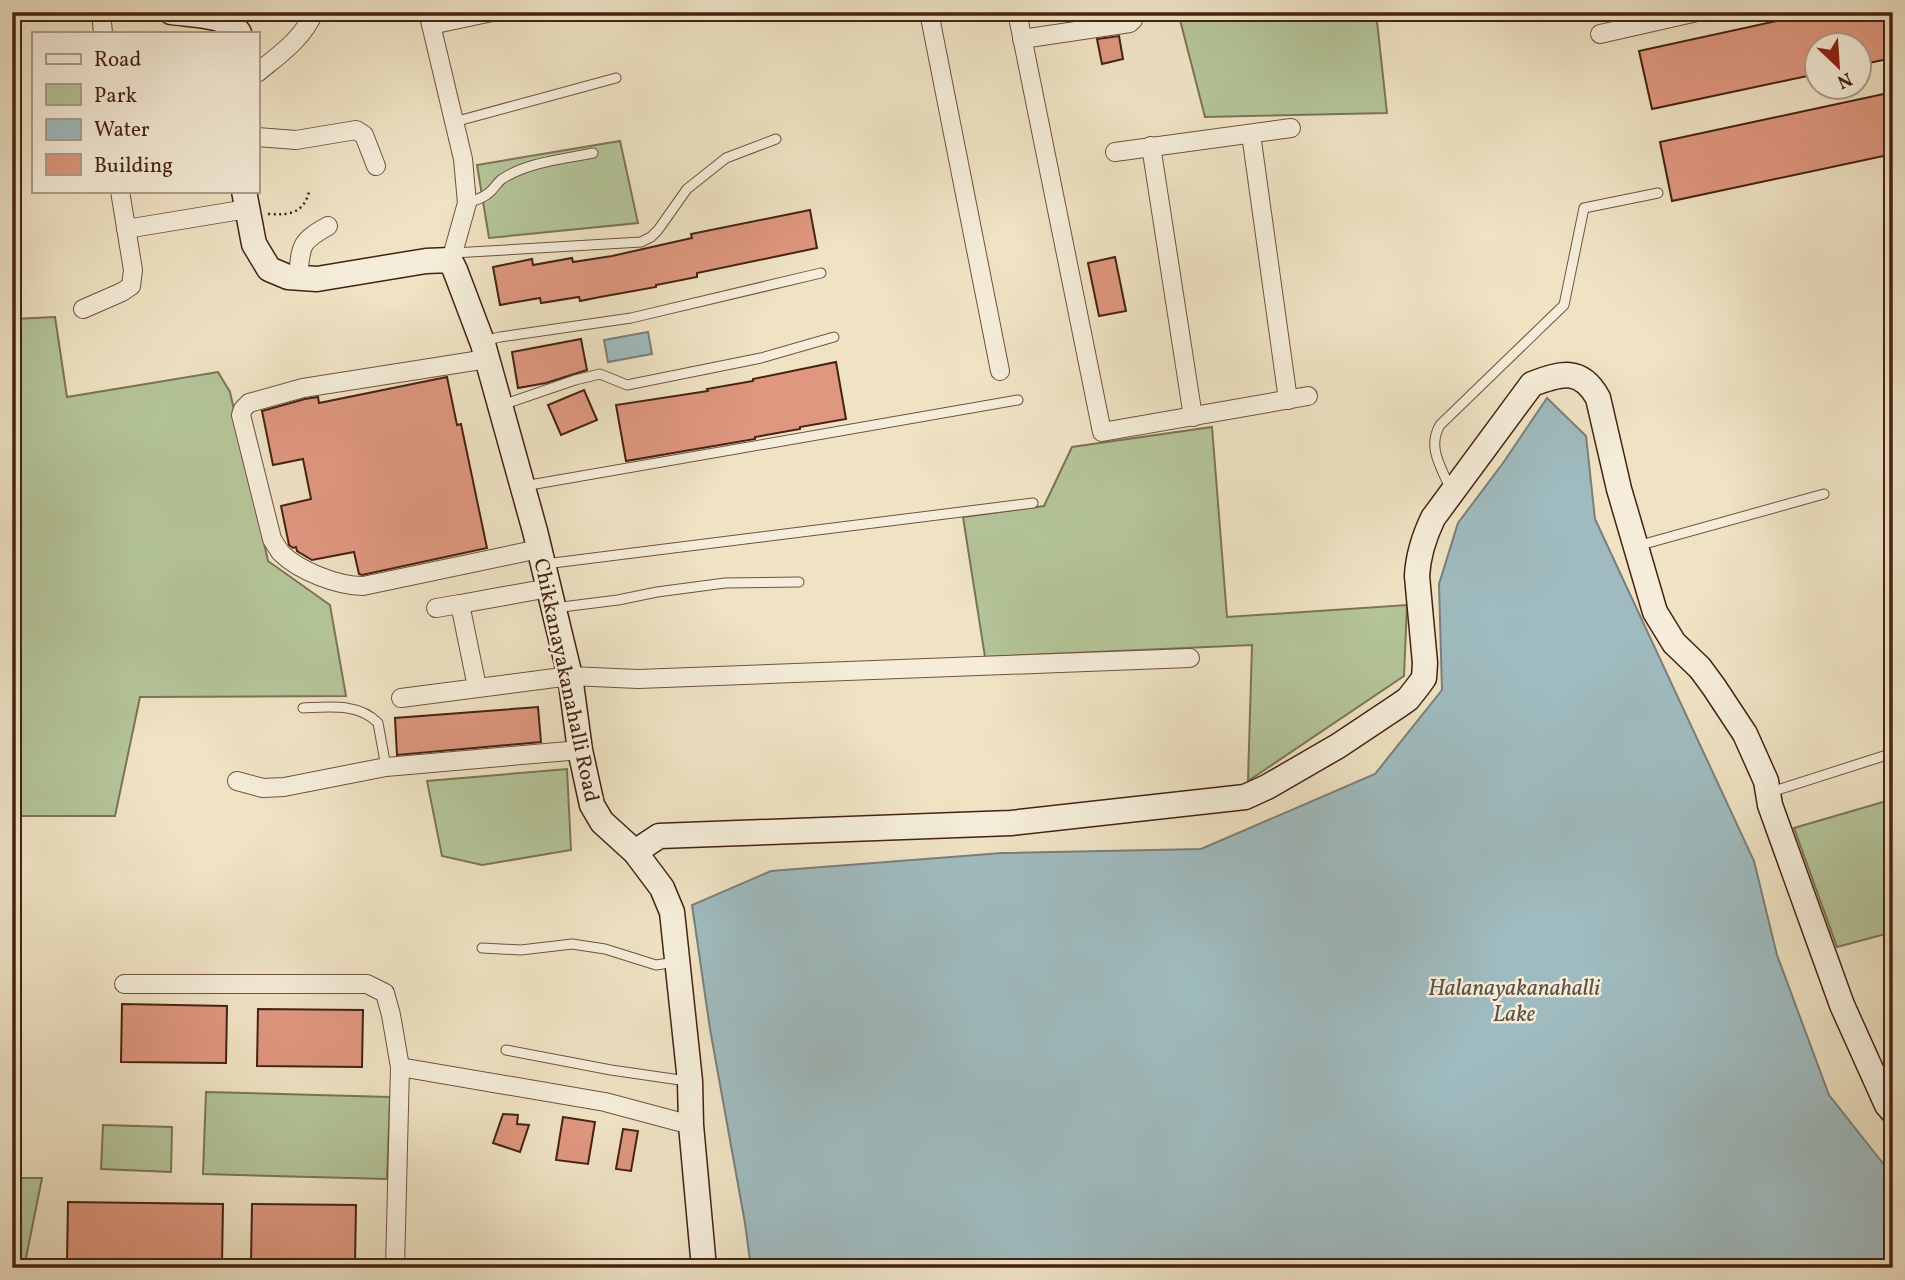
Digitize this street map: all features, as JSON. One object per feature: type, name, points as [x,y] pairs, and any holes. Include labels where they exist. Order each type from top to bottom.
[{"type":"street","points":[[101,12],[103,32]]},
{"type":"street","points":[[171,12],[218,15],[238,32]]},
{"type":"street","points":[[259,71],[291,46],[314,12]]},
{"type":"street","points":[[126,229],[246,204],[254,244],[269,269],[288,277],[317,279],[451,256],[467,203],[463,159],[429,18],[492,12]]},
{"type":"street","points":[[929,12],[1000,370]]},
{"type":"street","points":[[1017,12],[1102,432],[1308,396]]},
{"type":"street","points":[[1022,39],[1130,23],[1135,12]]},
{"type":"street","points":[[1600,34],[1697,12]]},
{"type":"street","points":[[1115,152],[1291,128]]},
{"type":"street","points":[[259,137],[296,140],[356,130],[364,135],[376,166]]},
{"type":"street","points":[[1251,134],[1289,400]]},
{"type":"street","points":[[1151,146],[1193,417]]},
{"type":"street","points":[[83,309],[131,286],[133,270],[120,192]]},
{"type":"street","points":[[298,278],[304,242],[309,236],[328,226]]},
{"type":"street","name":"Chikkanayakanahalli Road","points":[[451,256],[485,350],[523,486],[570,676],[580,750],[592,805],[602,822],[635,852],[662,888],[672,912],[690,1081],[691,1125],[704,1268]]},
{"type":"street","points":[[485,350],[303,388],[249,403],[241,415],[272,539],[290,560],[334,582],[349,586],[546,577]]},
{"type":"street","points":[[635,852],[659,836],[1011,823],[1245,797],[1267,787],[1388,713],[1408,699],[1424,678],[1417,562],[1433,518],[1532,384],[1549,377],[1571,374],[1584,380],[1593,388],[1598,398],[1619,489],[1655,612],[1674,643],[1700,668],[1745,734],[1766,780],[1770,805],[1842,1005],[1887,1105],[1893,1112]]},
{"type":"street","points":[[436,608],[460,604],[546,577]]},
{"type":"street","points":[[460,604],[477,687]]},
{"type":"street","points":[[401,698],[570,676],[638,679],[1190,658]]},
{"type":"street","points":[[237,781],[263,788],[284,787],[386,767],[580,750]]},
{"type":"street","points":[[124,984],[367,984],[385,993],[400,1067],[395,1268]]},
{"type":"street","points":[[400,1067],[605,1102],[691,1125]]},
{"type":"lane","points":[[454,122],[616,78]]},
{"type":"lane","points":[[451,256],[641,242],[658,230],[687,189],[726,158],[776,139]]},
{"type":"lane","points":[[467,203],[485,197],[500,180],[514,173],[593,153]]},
{"type":"lane","points":[[1452,492],[1434,451],[1436,432],[1440,425],[1564,305],[1584,208],[1658,193]]},
{"type":"lane","points":[[485,350],[500,337],[631,318],[821,273]]},
{"type":"lane","points":[[500,405],[600,374],[627,386],[761,358],[834,337]]},
{"type":"lane","points":[[523,486],[1018,400]]},
{"type":"lane","points":[[1636,546],[1824,494]]},
{"type":"lane","points":[[546,577],[1033,503]]},
{"type":"lane","points":[[546,577],[618,600],[725,583],[799,582]]},
{"type":"lane","points":[[303,708],[345,707],[374,718],[378,723],[386,767]]},
{"type":"lane","points":[[1768,793],[1893,753]]},
{"type":"lane","points":[[482,948],[521,950],[572,944],[605,949],[656,965],[677,962]]},
{"type":"lane","points":[[506,1050],[611,1070],[690,1081]]},
{"type":"path","points":[[246,204],[285,214],[302,207],[309,192]]},
{"type":"green space","points":[[1178,12],[1301,12],[1302,15],[1317,12],[1376,12],[1387,113],[1205,117]]},
{"type":"green space","points":[[620,141],[638,223],[489,238],[477,165]]},
{"type":"green space","points":[[55,317],[67,397],[218,372],[230,392],[268,561],[330,605],[346,696],[140,697],[115,816],[12,816],[12,319]]},
{"type":"green space","points":[[1212,427],[1227,617],[1407,605],[1404,676],[1248,781],[1252,645],[985,657],[963,517],[1044,506],[1072,447]]},
{"type":"green space","points":[[567,769],[571,850],[482,865],[442,856],[427,781]]},
{"type":"green space","points":[[1893,799],[1893,932],[1837,947],[1794,828]]},
{"type":"green space","points":[[206,1092],[390,1097],[387,1179],[203,1174]]},
{"type":"green space","points":[[103,1125],[172,1127],[171,1172],[101,1169]]},
{"type":"green space","points":[[12,1178],[42,1178],[24,1268],[12,1268]]},
{"type":"water","points":[[648,332],[652,354],[608,362],[604,340]]},
{"type":"water","name":"Halanayakanahalli Lake","points":[[1547,398],[1586,436],[1595,519],[1754,861],[1777,955],[1829,1095],[1893,1176],[1893,1268],[751,1268],[710,1029],[692,905],[771,871],[1002,853],[1201,849],[1375,774],[1442,690],[1439,584],[1458,523]]},
{"type":"building","points":[[1818,12],[1893,12],[1893,58],[1874,62],[1874,32],[1804,32],[1804,77],[1652,109],[1639,51]]},
{"type":"building","points":[[1119,36],[1123,59],[1102,64],[1097,39]]},
{"type":"building","points":[[1893,92],[1893,154],[1672,201],[1660,142],[1846,102],[1874,102],[1874,96]]},
{"type":"building","points":[[810,210],[817,248],[697,273],[697,277],[656,287],[580,301],[579,297],[541,303],[540,298],[500,305],[493,267],[532,259],[533,265],[572,258],[573,262],[612,256],[692,238],[691,234]]},
{"type":"building","points":[[1115,257],[1126,311],[1099,316],[1088,263]]},
{"type":"building","points":[[581,339],[587,370],[546,383],[518,388],[512,352]]},
{"type":"building","points":[[836,362],[846,419],[755,439],[626,461],[616,405],[708,391],[707,389]]},
{"type":"building","points":[[447,377],[457,425],[461,424],[487,548],[362,575],[359,574],[354,552],[312,560],[297,551],[296,547],[289,545],[281,506],[311,499],[303,459],[273,465],[262,411],[305,399],[318,397],[319,403]]},
{"type":"building","points":[[584,390],[597,420],[561,435],[548,405]]},
{"type":"building","points":[[538,707],[541,742],[397,755],[395,718]]},
{"type":"building","points":[[122,1004],[227,1006],[226,1063],[121,1062]]},
{"type":"building","points":[[258,1009],[363,1010],[362,1067],[257,1066]]},
{"type":"building","points":[[503,1114],[518,1115],[517,1124],[529,1125],[520,1152],[493,1143]]},
{"type":"building","points":[[563,1117],[595,1122],[588,1164],[556,1160]]},
{"type":"building","points":[[623,1129],[638,1131],[631,1171],[616,1169]]},
{"type":"building","points":[[68,1202],[223,1204],[222,1265],[67,1263]]},
{"type":"building","points":[[252,1204],[356,1205],[355,1265],[251,1263]]}]
